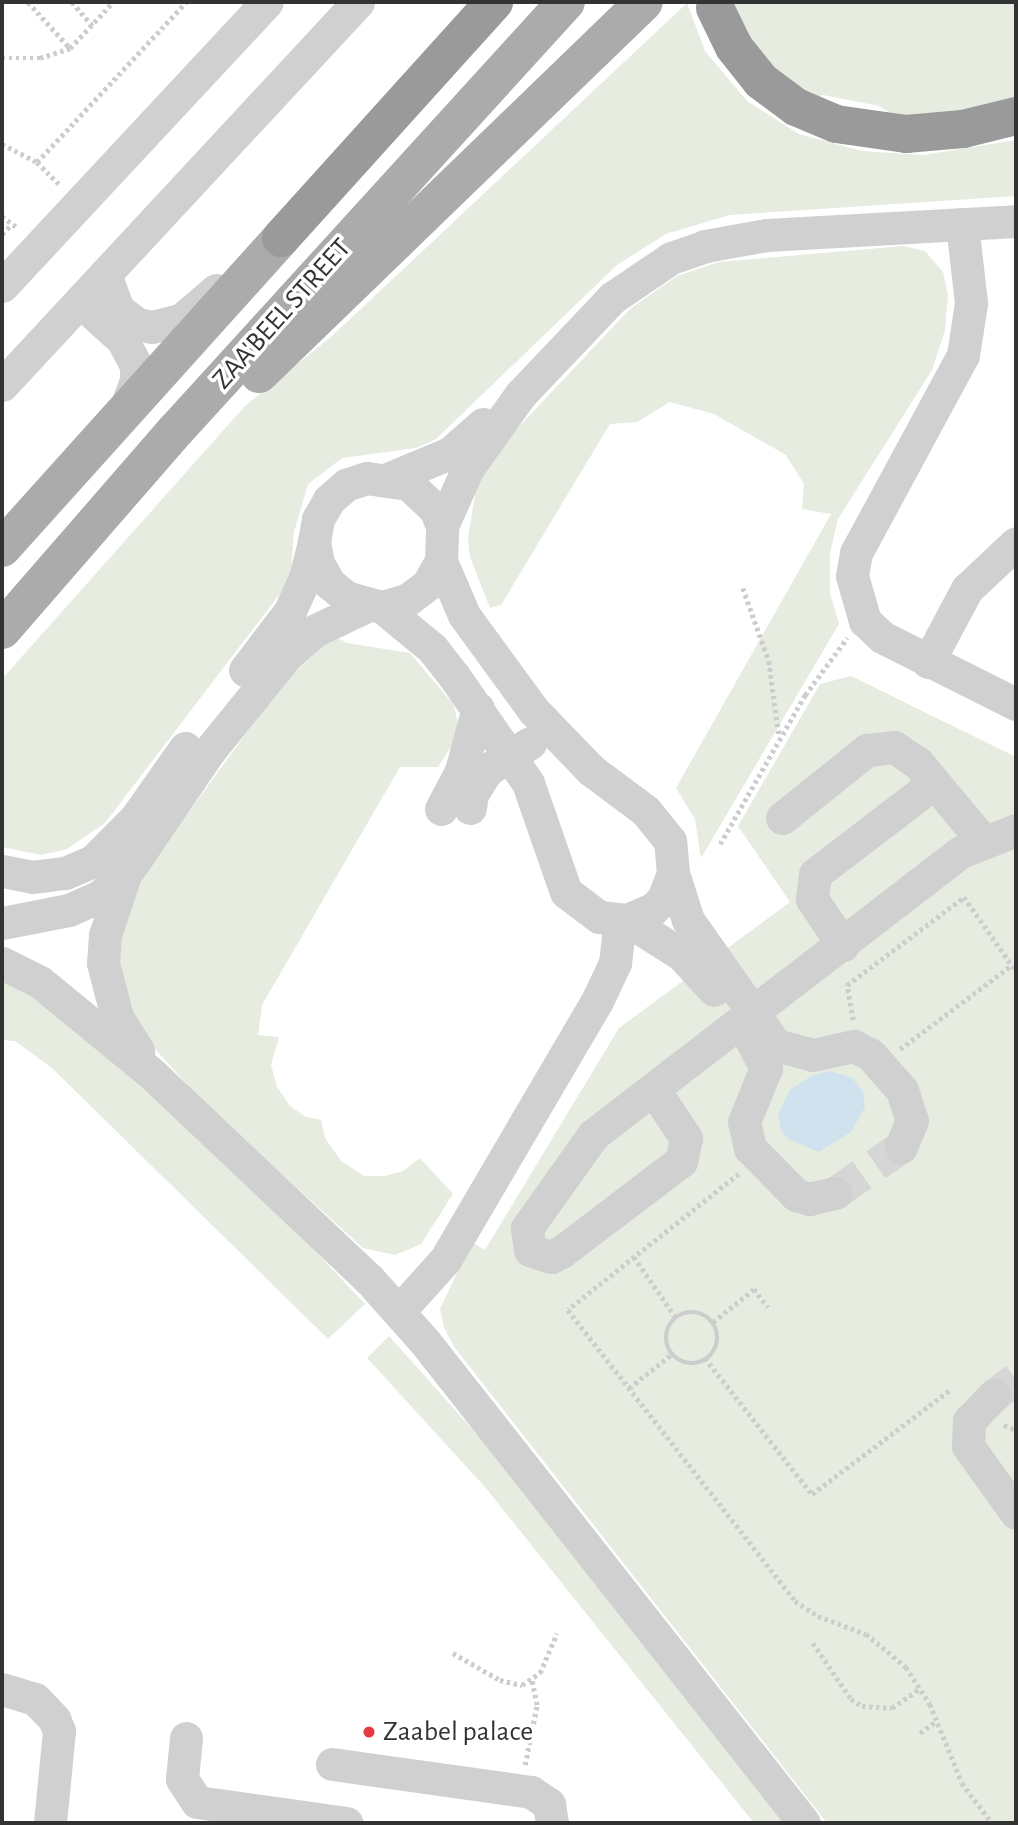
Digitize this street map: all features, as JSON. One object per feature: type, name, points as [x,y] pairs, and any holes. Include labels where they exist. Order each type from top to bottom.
[{"type":"highway","points":[[281,238],[494,2]]},
{"type":"highway","points":[[715,8],[746,65],[796,107],[836,124],[906,134],[963,129],[1016,116]]},
{"type":"main road","name":"ZAA'BEEL STREET","points":[[2,630],[94,528],[176,430],[566,2]]},
{"type":"main road","points":[[94,528],[160,472],[644,2]]},
{"type":"main road","name":"ZAA'BEEL STREET","points":[[2,548],[281,238]]},
{"type":"street","points":[[2,286],[267,2]]},
{"type":"street","points":[[2,385],[358,2]]},
{"type":"street","points":[[2,871],[32,877],[65,873],[93,861],[114,842],[280,627],[305,578],[323,510],[346,485],[367,478],[390,478],[450,453],[520,395],[612,298],[671,258],[705,246],[767,235],[1016,221]]},
{"type":"street","points":[[962,224],[971,303],[963,355],[954,380],[856,553],[852,576],[865,621],[882,637],[1016,704]]},
{"type":"street","points":[[105,274],[112,299],[126,317],[144,325],[167,326],[193,311],[281,238]]},
{"type":"street","points":[[77,305],[103,320],[131,351],[136,380],[124,415]]},
{"type":"street","points":[[520,395],[468,468],[442,526],[441,561],[479,640],[550,729],[592,770],[660,825],[670,841],[673,873],[688,920],[691,947]]},
{"type":"street","points":[[390,478],[423,494],[442,526]]},
{"type":"street","points":[[314,541],[318,563],[329,583],[346,597],[374,606],[432,648],[512,755],[532,794],[555,873],[566,891],[599,917],[624,920],[691,947],[747,1018],[776,1045],[792,1053],[867,1055],[910,1104],[912,1120],[901,1147]]},
{"type":"street","points":[[928,662],[967,590],[1016,542]]},
{"type":"street","points":[[2,922],[69,910],[100,896],[125,875],[210,750],[287,655],[316,630],[374,606],[418,592],[441,561]]},
{"type":"street","points":[[478,708],[461,771],[455,808],[478,781],[550,729]]},
{"type":"street","points":[[782,818],[855,757],[880,746],[907,754],[983,841]]},
{"type":"street","points":[[843,945],[812,899],[815,874],[934,783]]},
{"type":"street","points":[[654,1090],[686,1138],[681,1161],[561,1252],[551,1257],[530,1250],[527,1228],[580,1148],[654,1090],[747,1018],[843,945],[961,852],[1016,830]]},
{"type":"street","points":[[624,920],[658,904],[673,873]]},
{"type":"street","points":[[125,875],[105,935],[103,963],[117,1017],[152,1074]]},
{"type":"street","points":[[399,1311],[445,1260],[597,1001],[615,963],[624,920]]},
{"type":"street","points":[[2,963],[59,996],[152,1074],[399,1311],[804,1823]]},
{"type":"street","points":[[747,1018],[766,1068],[744,1122],[745,1136],[759,1159],[796,1195],[809,1199],[835,1193]]},
{"type":"street","points":[[994,1395],[975,1410],[966,1434],[974,1457],[1015,1507]]},
{"type":"street","points":[[2,1689],[35,1699],[54,1718],[59,1731],[50,1823]]},
{"type":"street","points":[[186,1738],[182,1779],[196,1813],[347,1823]]},
{"type":"street","points":[[332,1765],[520,1790],[541,1796],[549,1804],[552,1823]]},
{"type":"path","points":[[28,2],[70,48]]},
{"type":"path","points":[[72,2],[93,26]]},
{"type":"path","points":[[2,58],[40,58],[70,48],[113,2]]},
{"type":"path","points":[[37,162],[186,2]]},
{"type":"path","points":[[2,144],[37,162],[79,205]]},
{"type":"path","points":[[2,234],[12,224]]},
{"type":"path","points":[[743,588],[769,660],[779,737]]},
{"type":"path","points":[[720,844],[779,737],[822,667],[865,621]]},
{"type":"path","points":[[1012,965],[867,1055],[847,985],[964,897],[1012,965],[1016,971]]},
{"type":"path","points":[[759,1159],[568,1310],[795,1601],[818,1616],[866,1634],[897,1658],[921,1688],[962,1783],[992,1823]]},
{"type":"path","points":[[634,1257],[677,1319]]},
{"type":"path","points":[[713,1322],[754,1289],[768,1307]]},
{"type":"path","points":[[689,1311],[706,1313],[713,1322],[720,1332],[717,1350],[696,1365],[678,1362],[664,1343],[667,1326],[689,1311]]},
{"type":"path","points":[[629,1388],[672,1354]]},
{"type":"path","points":[[705,1358],[812,1494],[950,1390]]},
{"type":"path","points":[[520,1790],[537,1705],[532,1681],[557,1633]]},
{"type":"path","points":[[813,1643],[851,1699],[862,1706],[892,1708],[921,1688]]},
{"type":"path","points":[[453,1653],[489,1678],[522,1685],[532,1681]]},
{"type":"path","points":[[920,1733],[936,1721]]},
{"type":"shaded area","points":[[727,2],[1016,2],[1016,98],[984,110],[902,120],[879,106],[823,95],[803,100],[771,77]]},
{"type":"shaded area","points":[[687,3],[705,51],[747,101],[799,134],[862,151],[923,155],[1016,140],[1016,196],[730,215],[666,234],[617,265],[436,439],[416,448],[342,458],[308,484],[294,532],[291,574],[282,591],[105,823],[67,849],[41,855],[2,847],[2,679],[245,406],[332,336]]},
{"type":"shaded area","points":[[903,246],[925,251],[943,272],[948,295],[945,330],[932,370],[838,519],[830,553],[830,593],[839,624],[701,858],[695,819],[676,788],[831,514],[802,509],[804,484],[786,455],[714,414],[670,402],[637,422],[610,424],[501,605],[490,608],[470,557],[468,538],[476,489],[496,451],[630,309],[677,276],[719,262]]},
{"type":"shaded area","points":[[334,636],[347,643],[410,653],[454,705],[458,736],[438,767],[400,767],[262,1005],[258,1035],[279,1037],[271,1065],[277,1087],[290,1106],[306,1117],[321,1120],[325,1138],[341,1161],[364,1176],[385,1176],[403,1171],[420,1158],[453,1194],[421,1244],[395,1255],[363,1248],[202,1101],[137,1029],[120,972],[119,945],[134,895],[156,857],[282,684]]},
{"type":"shaded area","points":[[851,676],[1016,757],[1016,1823],[827,1823],[455,1348],[444,1328],[440,1309],[472,1242],[485,1250],[619,1028],[790,902],[738,826],[820,684]]},
{"type":"shaded area","points":[[2,981],[39,999],[103,1045],[283,1217],[365,1304],[328,1339],[52,1068],[15,1041],[2,1040]]},
{"type":"shaded area","points":[[389,1336],[576,1545],[788,1823],[754,1823],[485,1487],[367,1358]]},
{"type":"water","points":[[829,1071],[851,1077],[863,1091],[865,1107],[851,1132],[819,1152],[788,1139],[781,1131],[778,1114],[790,1090],[811,1076]]},
{"type":"tunnel","points":[[835,1193],[901,1147]]},
{"type":"tunnel","points":[[994,1395],[1016,1379]]},
{"type":"place","name":"Zaabel palace","points":[[369,1732]]}]
